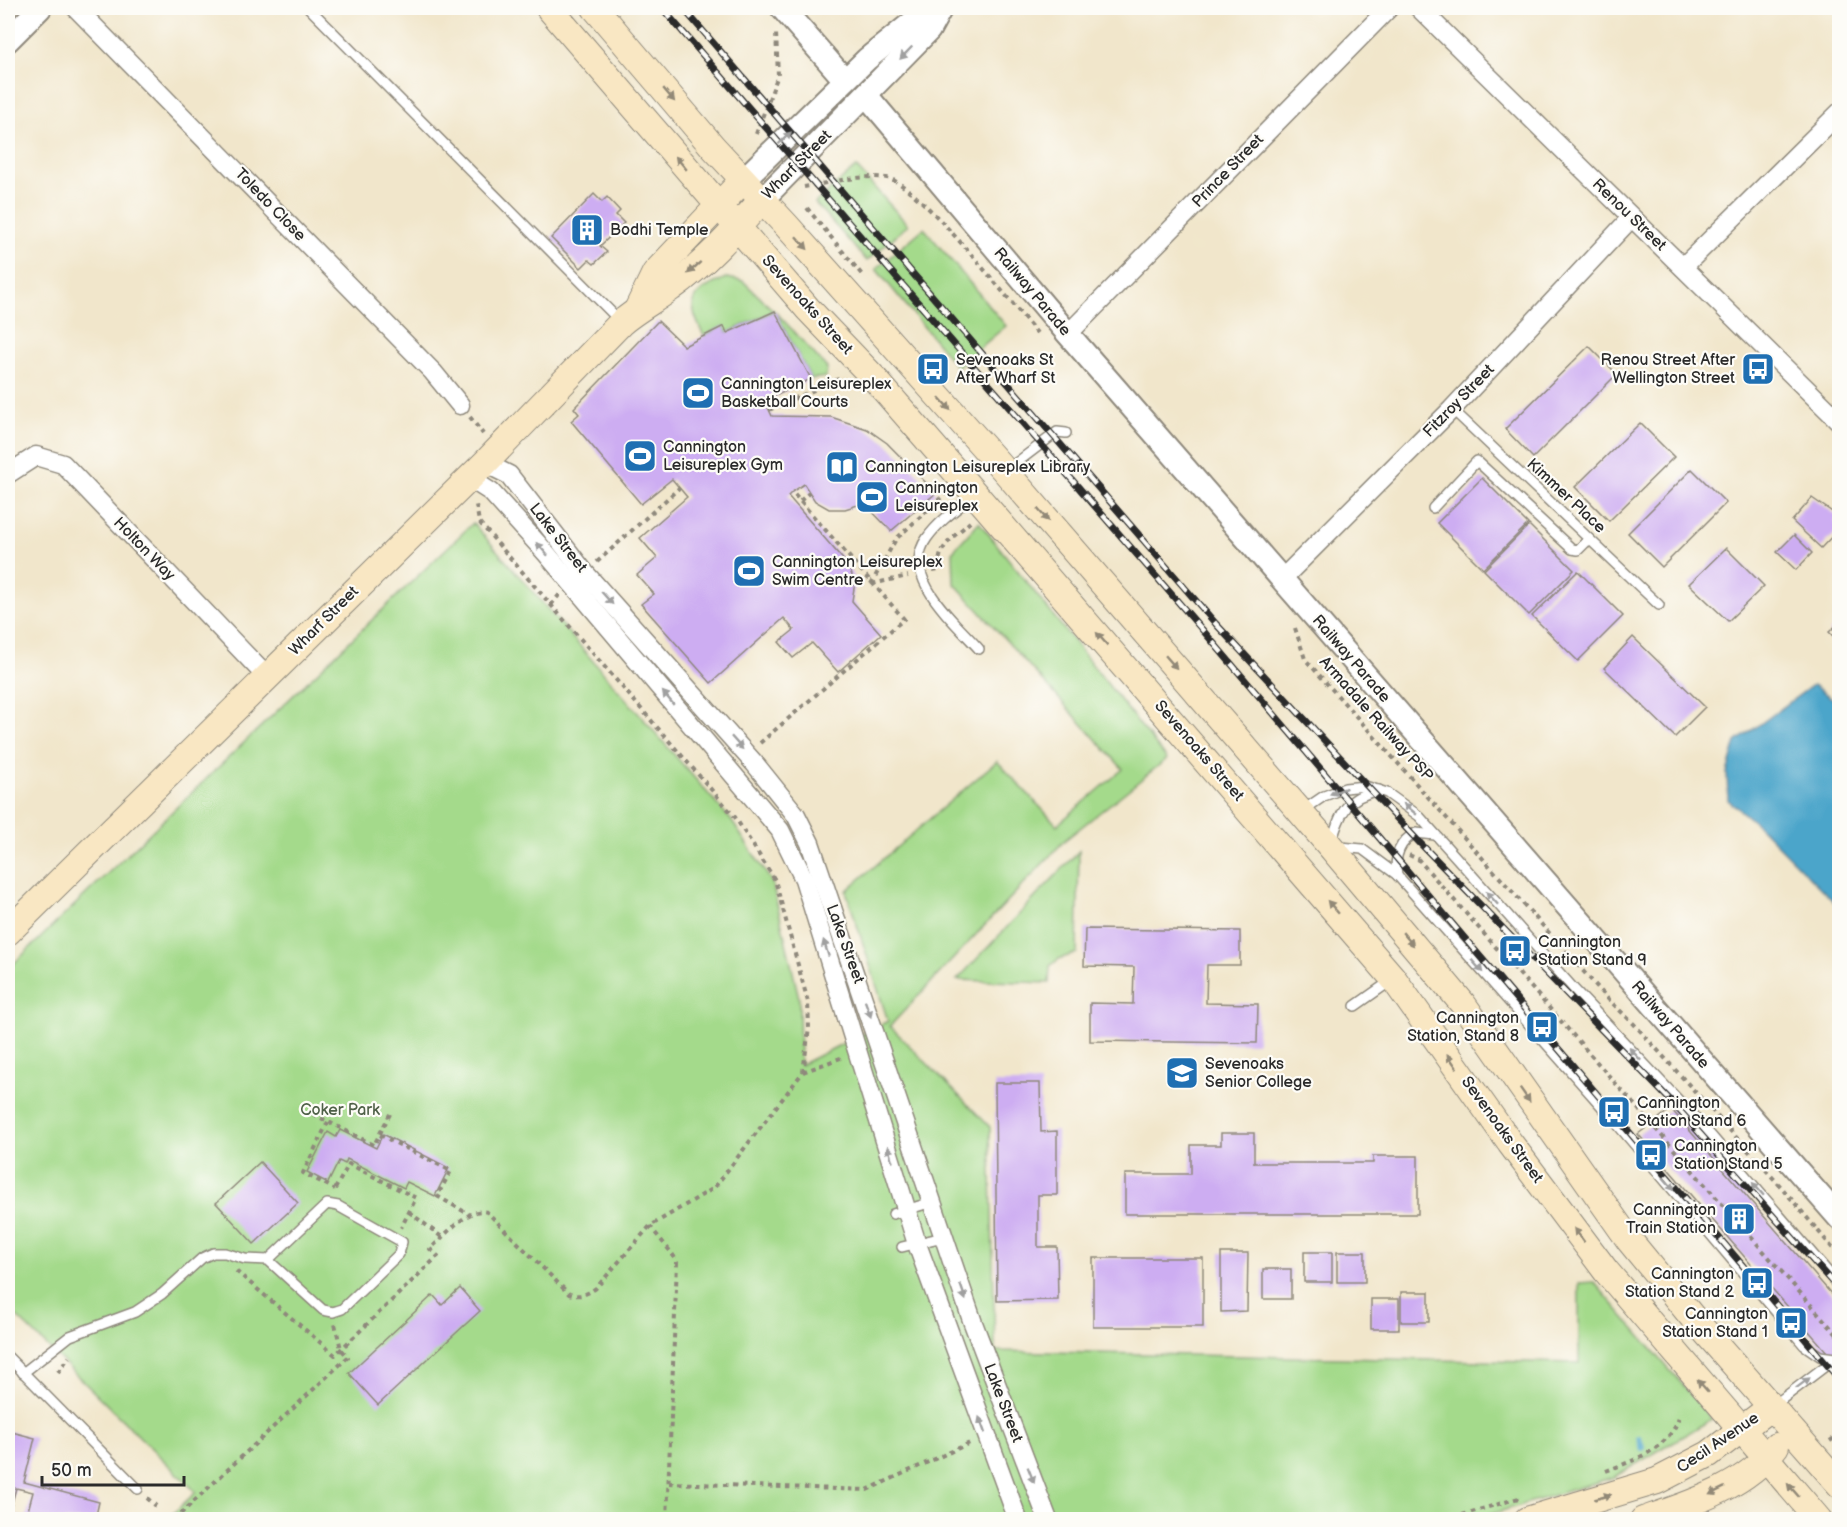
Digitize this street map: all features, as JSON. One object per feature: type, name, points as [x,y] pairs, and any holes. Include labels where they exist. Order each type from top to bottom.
[{"type":"main road","name":"Sevenoaks Street","points":[[549,8],[737,228],[975,494],[1394,978],[1510,1143],[1606,1271],[1819,1520]]},
{"type":"main road","points":[[595,8],[743,180],[1005,471],[1330,846],[1474,1020],[1629,1240],[1839,1485]]},
{"type":"main road","name":"Wharf Street","points":[[630,316],[655,273],[743,180]]},
{"type":"main road","name":"Wharf Street","points":[[8,931],[477,470],[630,316],[672,288],[737,228],[762,200]]},
{"type":"main road","points":[[1264,826],[1301,812]]},
{"type":"main road","points":[[1394,978],[1417,975],[1442,980]]},
{"type":"main road","name":"Cecil Avenue","points":[[1527,1520],[1657,1481],[1709,1454],[1771,1407]]},
{"type":"main road","name":"Cecil Avenue","points":[[1643,1520],[1720,1490],[1766,1460],[1789,1429]]},
{"type":"street","points":[[8,39],[40,8]]},
{"type":"street","name":"Toledo Close","points":[[76,8],[433,372],[460,405]]},
{"type":"street","name":"Wharf Street","points":[[743,180],[845,80],[930,8]]},
{"type":"street","name":"Wharf Street","points":[[762,200],[929,30],[941,8]]},
{"type":"street","name":"Prince Street","points":[[1068,334],[1389,8]]},
{"type":"street","name":"Renou Street","points":[[1426,10],[1631,218],[1839,422]]},
{"type":"street","points":[[778,18],[845,80]]},
{"type":"street","name":"Railway Parade","points":[[866,95],[1068,334],[1839,1219]]},
{"type":"street","points":[[1683,267],[1839,112]]},
{"type":"street","name":"Fitzroy Street","points":[[1282,579],[1452,409],[1631,218]]},
{"type":"street","name":"Holton Way","points":[[8,474],[36,456],[63,464],[267,677]]},
{"type":"street","name":"Lake Street","points":[[477,470],[509,475],[585,573],[755,764],[796,815],[810,843],[880,1044],[943,1237],[1008,1418],[1048,1520]]},
{"type":"street","name":"Lake Street","points":[[477,470],[491,492],[546,553],[780,830],[804,879],[909,1245],[1018,1520]]},
{"type":"lane","points":[[309,8],[630,316]]},
{"type":"lane","name":"Kimmer Place","points":[[1452,409],[1659,605]]},
{"type":"lane","points":[[1005,471],[1036,453],[1057,432],[1065,433]]},
{"type":"lane","points":[[1433,508],[1477,461],[1572,549],[1578,549],[1589,539]]},
{"type":"lane","points":[[975,494],[927,538],[919,562],[926,588],[979,649]]},
{"type":"lane","points":[[1301,812],[1324,796],[1345,788],[1365,786],[1379,790],[1402,802],[1701,1124],[1839,1286]]},
{"type":"lane","points":[[1379,790],[1367,792],[1347,804],[1340,815],[1330,846],[1362,849],[1397,875],[1669,1184],[1804,1345],[1820,1356],[1837,1356]]},
{"type":"lane","points":[[1397,875],[1398,851],[1405,841],[1416,833],[1430,833],[1436,836]]},
{"type":"lane","points":[[1354,1006],[1394,978]]},
{"type":"lane","points":[[900,1212],[932,1202]]},
{"type":"lane","points":[[23,1373],[70,1336],[135,1312],[162,1294],[202,1258],[213,1252],[245,1259],[268,1260],[323,1310],[333,1312],[342,1309],[399,1254],[402,1242],[397,1237],[331,1203],[322,1208],[268,1260]]},
{"type":"lane","points":[[909,1245],[943,1237]]},
{"type":"lane","points":[[1771,1407],[1837,1356]]},
{"type":"lane","points":[[8,1357],[138,1489]]},
{"type":"path","points":[[756,134],[778,75],[778,18]]},
{"type":"path","points":[[803,187],[886,178],[900,182],[932,212],[1041,337]]},
{"type":"path","points":[[807,208],[867,280]]},
{"type":"path","points":[[769,410],[843,377]]},
{"type":"path","points":[[591,567],[679,488]]},
{"type":"path","points":[[751,751],[904,620],[792,492]]},
{"type":"path","points":[[800,501],[809,492]]},
{"type":"path","points":[[871,584],[896,539],[945,494]]},
{"type":"path","points":[[231,1267],[335,1355],[438,1256],[430,1249],[470,1215],[481,1210],[488,1212],[569,1294],[578,1297],[596,1288],[650,1226],[714,1188],[803,1072],[810,1028],[804,984],[775,880],[735,817],[479,522],[476,505]]},
{"type":"path","name":"Armadale Railway PSP","points":[[1287,619],[1298,633],[1305,659],[1608,999],[1634,1024],[1783,1189],[1839,1257]]},
{"type":"path","points":[[1398,851],[1418,859],[1839,1338]]},
{"type":"path","points":[[313,1114],[374,1145],[391,1112]]},
{"type":"path","points":[[328,1122],[303,1173],[335,1189]]},
{"type":"path","points":[[380,1135],[451,1171],[437,1196],[470,1215]]},
{"type":"path","points":[[331,1203],[335,1189],[349,1164],[416,1198],[397,1237]]},
{"type":"path","points":[[409,1212],[443,1238]]},
{"type":"path","points":[[650,1226],[664,1248],[674,1254],[677,1262],[667,1520]]},
{"type":"path","points":[[174,1520],[348,1357],[341,1349],[333,1312]]},
{"type":"path","points":[[58,1372],[73,1353]]},
{"type":"path","points":[[1596,1474],[1655,1449],[1668,1440],[1679,1418]]},
{"type":"path","points":[[669,1483],[867,1490],[974,1442]]},
{"type":"path","points":[[1445,1520],[1532,1494]]},
{"type":"green space","points":[[856,167],[908,225],[867,261],[815,203]]},
{"type":"green space","points":[[924,228],[1006,326],[957,367],[876,269]]},
{"type":"green space","points":[[726,278],[743,281],[774,311],[727,333],[724,326],[704,336],[695,314],[694,300],[704,289]]},
{"type":"green space","points":[[775,311],[827,368],[826,377],[811,379]]},
{"type":"green space","name":"Coker Park","points":[[979,522],[1167,759],[1065,840],[890,1026],[990,1127],[995,1351],[1579,1363],[1579,1283],[1594,1282],[1712,1419],[1614,1477],[1475,1519],[167,1519],[196,1492],[8,1308],[8,969],[473,523],[731,820],[772,882],[799,998],[800,1065],[888,1021],[846,891],[997,761],[1057,825],[1123,769],[954,583],[953,551]]},
{"type":"green space","points":[[1079,851],[1077,953],[1059,959],[1050,966],[1049,983],[957,980]]},
{"type":"water","points":[[1813,685],[1839,703],[1839,907],[1760,827],[1728,800],[1727,773],[1736,742]]},
{"type":"building","name":"Bodhi Temple","points":[[594,194],[602,202],[607,197],[620,211],[616,215],[624,223],[600,246],[607,252],[594,264],[589,260],[581,268],[551,238]]},
{"type":"building","name":"Cannington Leisureplex","points":[[775,311],[811,379],[765,401],[772,416],[831,417],[867,429],[887,443],[936,493],[891,531],[864,503],[845,509],[829,509],[815,501],[804,484],[792,492],[788,496],[847,564],[855,582],[852,601],[881,634],[838,672],[812,643],[793,658],[779,642],[794,630],[784,618],[711,683],[641,604],[654,594],[637,575],[657,558],[640,538],[687,497],[672,479],[641,504],[571,421],[579,414],[574,408],[658,321],[684,346],[724,326],[727,333]]},
{"type":"building","points":[[1589,346],[1617,374],[1533,458],[1505,429]]},
{"type":"building","points":[[1640,423],[1674,457],[1609,521],[1575,487]]},
{"type":"building","points":[[1692,469],[1726,503],[1662,567],[1628,533]]},
{"type":"building","points":[[1482,478],[1528,524],[1483,569],[1437,523]]},
{"type":"building","points":[[1812,498],[1838,516],[1835,522],[1840,528],[1821,548],[1792,521]]},
{"type":"building","points":[[1529,525],[1574,570],[1529,615],[1484,570]]},
{"type":"building","points":[[1794,535],[1812,553],[1796,570],[1777,552]]},
{"type":"building","points":[[1726,548],[1764,586],[1728,621],[1689,584]]},
{"type":"building","points":[[1578,571],[1623,616],[1578,661],[1532,616]]},
{"type":"building","points":[[1840,622],[1840,643],[1829,632]]},
{"type":"building","points":[[1633,637],[1705,707],[1675,737],[1604,668]]},
{"type":"building","points":[[1085,929],[1240,931],[1240,965],[1207,965],[1206,1003],[1258,1004],[1257,1043],[1090,1041],[1090,1003],[1133,1004],[1134,967],[1084,966]]},
{"type":"building","points":[[995,1083],[1040,1083],[1041,1132],[1057,1131],[1057,1195],[1038,1195],[1038,1247],[1057,1247],[1058,1300],[997,1301]]},
{"type":"building","name":"Cannington Train Station","points":[[1671,1109],[1840,1304],[1840,1367],[1638,1134]]},
{"type":"building","points":[[340,1130],[376,1148],[383,1134],[449,1168],[435,1196],[407,1182],[404,1188],[347,1159],[345,1164],[339,1161],[328,1183],[307,1172],[328,1132],[336,1137]]},
{"type":"building","points":[[1221,1133],[1254,1133],[1254,1163],[1373,1163],[1373,1156],[1418,1156],[1418,1214],[1125,1214],[1125,1174],[1191,1174],[1191,1145],[1221,1145]]},
{"type":"building","points":[[260,1162],[298,1203],[254,1244],[216,1203]]},
{"type":"building","points":[[1304,1252],[1332,1252],[1332,1282],[1304,1282]]},
{"type":"building","points":[[1337,1252],[1365,1252],[1365,1282],[1337,1282]]},
{"type":"building","points":[[1221,1253],[1248,1253],[1247,1311],[1221,1312]]},
{"type":"building","points":[[1093,1258],[1203,1258],[1203,1327],[1093,1327]]},
{"type":"building","points":[[1263,1269],[1291,1269],[1291,1299],[1263,1299]]},
{"type":"building","points":[[460,1288],[480,1311],[378,1405],[349,1373],[433,1295],[442,1305]]},
{"type":"building","points":[[1401,1292],[1429,1292],[1429,1322],[1401,1322]]},
{"type":"building","points":[[1371,1299],[1399,1299],[1399,1329],[1371,1329]]},
{"type":"building","points":[[8,1431],[35,1438],[24,1482],[99,1502],[95,1520],[8,1520]],"holes":[[[16,1488],[33,1492],[26,1518],[9,1514]]]},
{"type":"waterway","points":[[1639,1438],[1642,1448]]},
{"type":"railway","points":[[662,8],[1206,634],[1840,1380]]},
{"type":"railway","points":[[683,8],[1216,624],[1419,842],[1671,1101],[1840,1291]]},
{"type":"place","name":"Bodhi Temple","points":[[587,230]]},
{"type":"place","name":"Sevenoaks St After Wharf St","points":[[933,369]]},
{"type":"place","name":"Renou Street After Wellington Street","points":[[1758,369]]},
{"type":"place","name":"Cannington Leisureplex Basketball Courts","points":[[698,393]]},
{"type":"place","name":"Cannington Leisureplex Gym","points":[[640,456]]},
{"type":"place","name":"Cannington Leisureplex Library","points":[[842,467]]},
{"type":"place","name":"Cannington Leisureplex","points":[[872,497]]},
{"type":"place","name":"Cannington Leisureplex Swim Centre","points":[[749,571]]},
{"type":"place","name":"Cannington Station Stand 9","points":[[1515,951]]},
{"type":"place","name":"Cannington Station, Stand 8","points":[[1542,1027]]},
{"type":"place","name":"Sevenoaks Senior College","points":[[1182,1073]]},
{"type":"place","name":"Cannington Station Stand 6","points":[[1614,1112]]},
{"type":"place","name":"Cannington Station Stand 5","points":[[1651,1155]]},
{"type":"place","name":"Cannington Train Station","points":[[1739,1219]]},
{"type":"place","name":"Cannington Station Stand 2","points":[[1757,1283]]},
{"type":"place","name":"Cannington Station Stand 1","points":[[1791,1323]]}]
